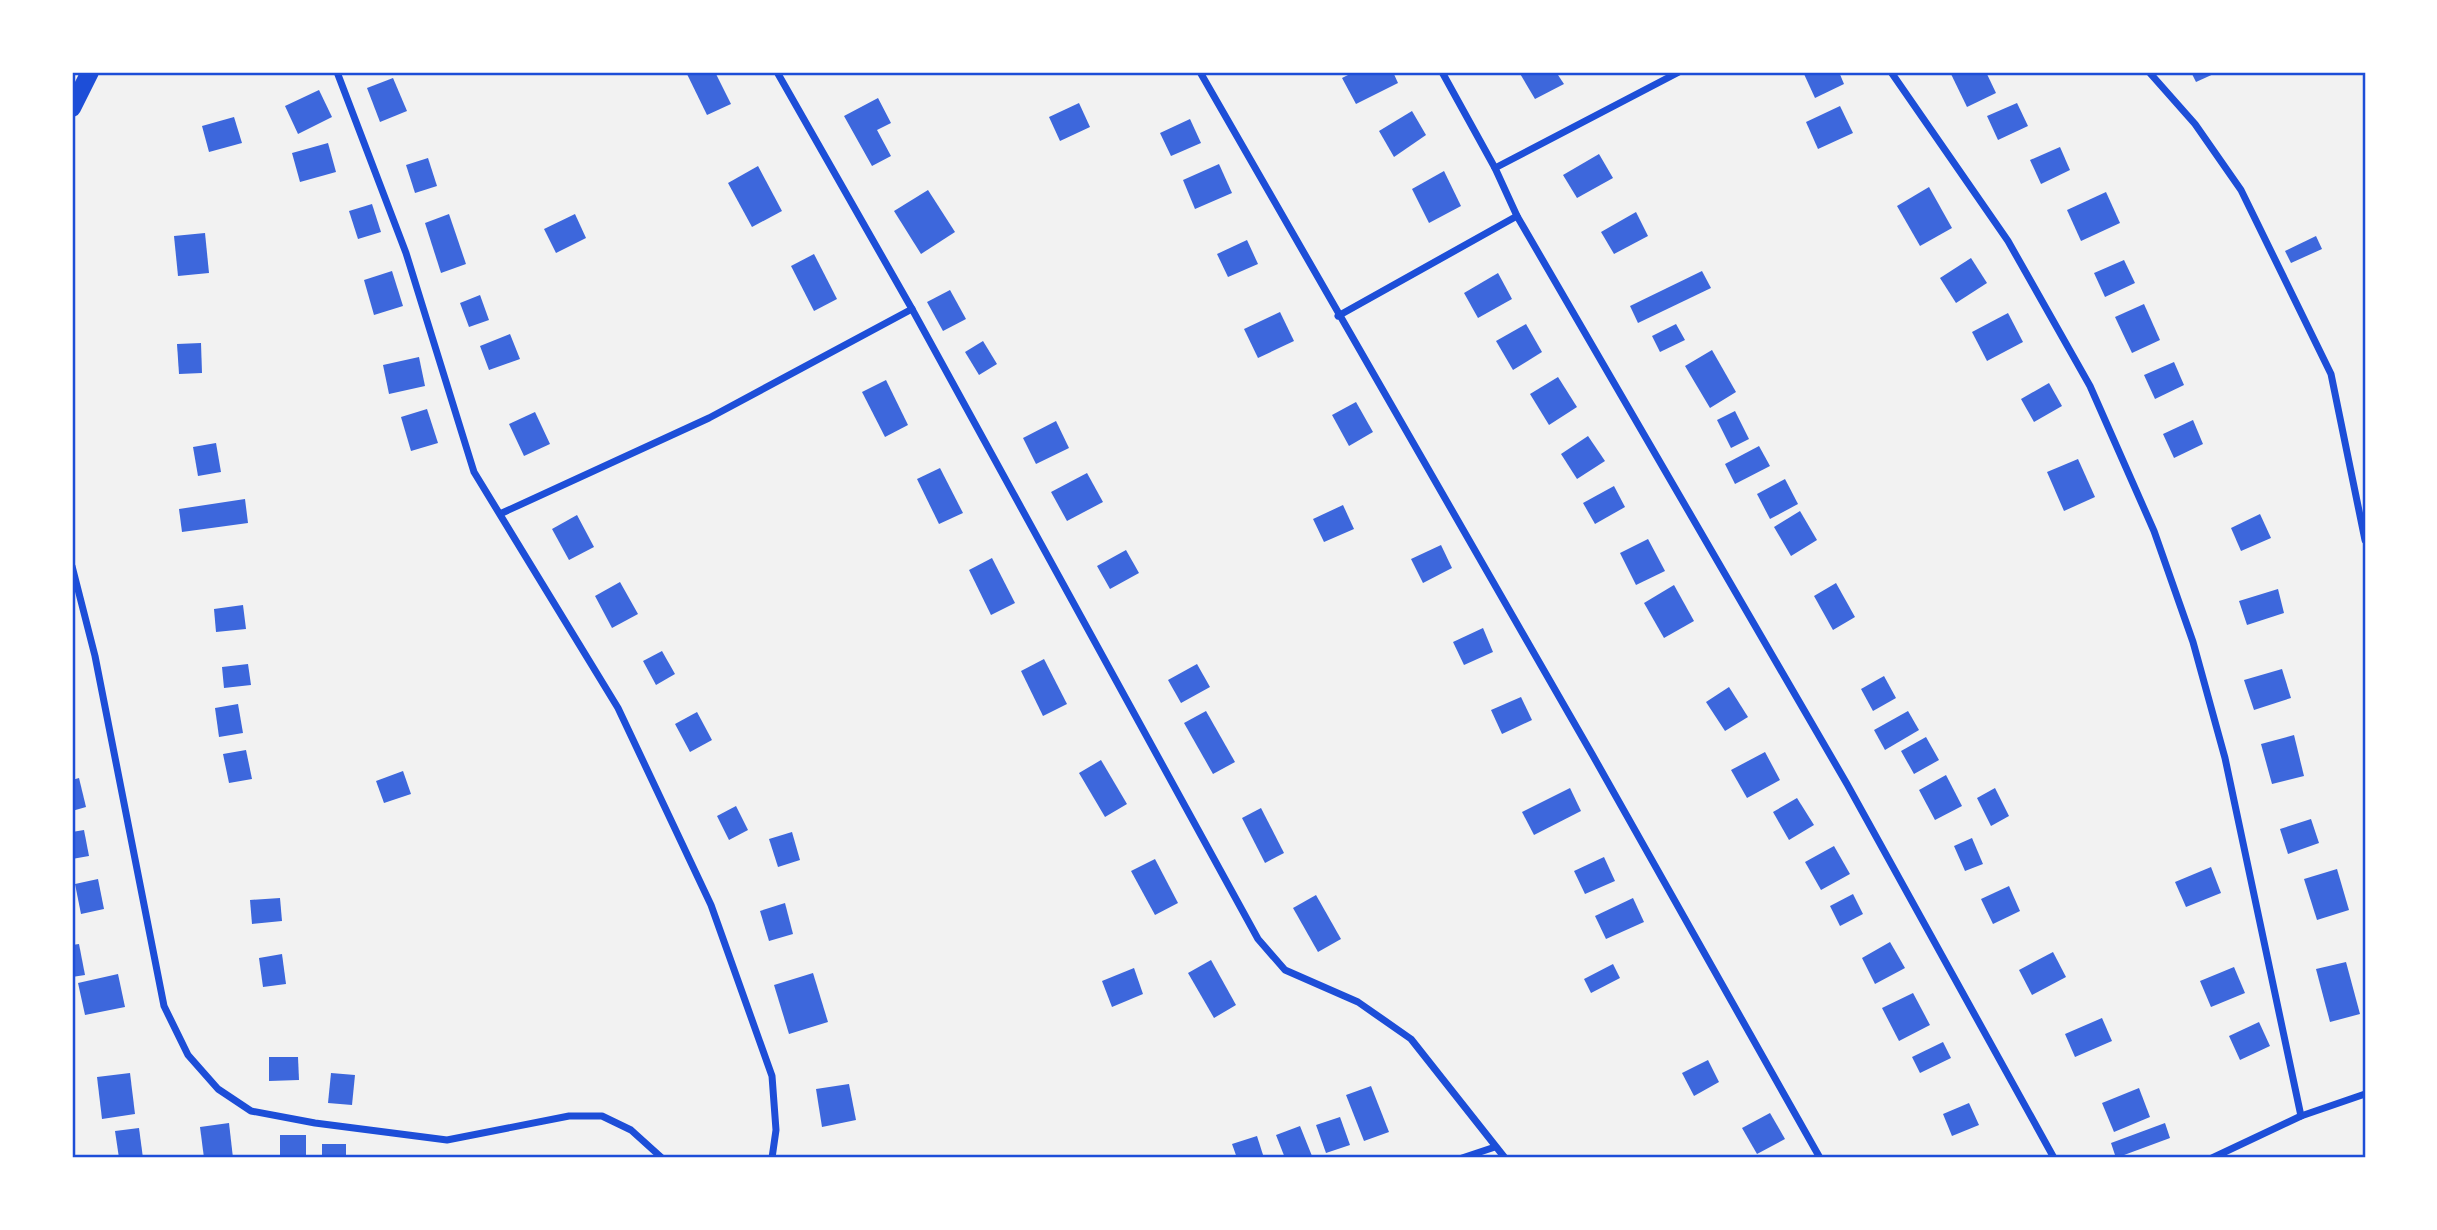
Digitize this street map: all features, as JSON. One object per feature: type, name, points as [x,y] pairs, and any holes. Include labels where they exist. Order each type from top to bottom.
[{"type":"main road","points":[[72,108],[90,72]]},
{"type":"street","points":[[337,72],[406,253],[474,472],[502,513],[618,708],[711,905],[772,1076],[776,1130],[772,1158]]},
{"type":"street","points":[[776,72],[912,309],[1258,939],[1285,970],[1358,1002],[1410,1039],[1505,1158]]},
{"type":"street","points":[[1200,72],[1599,766],[1820,1158]]},
{"type":"street","points":[[1442,72],[1495,168],[1517,216],[1847,784],[2054,1158]]},
{"type":"street","points":[[1495,168],[1679,72]]},
{"type":"street","points":[[1891,72],[2014,253],[2090,386],[2154,531],[2193,642],[2225,758],[2301,1116]]},
{"type":"street","points":[[2149,72],[2195,124],[2241,190],[2330,374],[2365,540]]},
{"type":"street","points":[[1338,316],[1517,216]]},
{"type":"street","points":[[502,513],[709,418],[912,309]]},
{"type":"street","points":[[72,566],[95,656],[164,1006],[188,1055],[218,1088],[251,1111],[315,1123],[446,1140],[569,1116],[602,1116],[631,1130],[662,1158]]},
{"type":"street","points":[[2212,1158],[2301,1116],[2365,1094]]},
{"type":"street","points":[[1462,1158],[1495,1146]]},
{"type":"building","points":[[686,72],[715,72],[731,104],[707,115]]},
{"type":"building","points":[[1354,72],[1393,72],[1398,83],[1356,104],[1342,78]]},
{"type":"building","points":[[1519,72],[1556,72],[1564,84],[1535,99]]},
{"type":"building","points":[[1839,72],[1844,84],[1815,98],[1804,74]]},
{"type":"building","points":[[1950,72],[1986,72],[1996,93],[1967,107]]},
{"type":"building","points":[[2191,72],[2218,72],[2196,82]]},
{"type":"building","points":[[393,78],[407,111],[380,122],[367,88]]},
{"type":"building","points":[[319,90],[332,117],[298,134],[285,106]]},
{"type":"building","points":[[878,98],[891,123],[877,130],[891,156],[872,166],[844,116]]},
{"type":"building","points":[[1079,103],[1090,127],[1060,141],[1049,117]]},
{"type":"building","points":[[2017,103],[2028,126],[1998,140],[1987,116]]},
{"type":"building","points":[[1840,106],[1853,133],[1818,149],[1806,122]]},
{"type":"building","points":[[1412,111],[1426,135],[1394,157],[1379,131]]},
{"type":"building","points":[[234,117],[242,143],[209,152],[202,126]]},
{"type":"building","points":[[1190,119],[1201,143],[1171,156],[1160,133]]},
{"type":"building","points":[[328,143],[336,172],[300,182],[292,153]]},
{"type":"building","points":[[2060,147],[2070,170],[2041,184],[2030,160]]},
{"type":"building","points":[[1599,154],[1613,178],[1577,198],[1563,175]]},
{"type":"building","points":[[428,158],[437,186],[415,193],[406,165]]},
{"type":"building","points":[[1219,164],[1232,193],[1195,209],[1183,180]]},
{"type":"building","points":[[758,166],[782,211],[752,227],[728,183]]},
{"type":"building","points":[[1444,171],[1461,206],[1429,223],[1412,189]]},
{"type":"building","points":[[1929,187],[1952,228],[1920,246],[1897,206]]},
{"type":"building","points":[[928,190],[955,232],[921,254],[894,211]]},
{"type":"building","points":[[2106,192],[2120,223],[2081,241],[2067,210]]},
{"type":"building","points":[[372,204],[381,232],[358,239],[349,211]]},
{"type":"building","points":[[1636,212],[1648,236],[1614,254],[1601,232]]},
{"type":"building","points":[[449,214],[466,264],[441,273],[425,223]]},
{"type":"building","points":[[575,214],[586,238],[556,253],[544,229]]},
{"type":"building","points":[[205,233],[209,273],[178,276],[174,236]]},
{"type":"building","points":[[2316,236],[2322,249],[2291,263],[2285,251]]},
{"type":"building","points":[[1247,240],[1258,264],[1228,277],[1217,254]]},
{"type":"building","points":[[814,254],[837,299],[814,311],[791,266]]},
{"type":"building","points":[[1971,258],[1987,283],[1956,303],[1940,278]]},
{"type":"building","points":[[2124,260],[2135,283],[2105,297],[2094,273]]},
{"type":"building","points":[[392,271],[403,306],[374,315],[364,280]]},
{"type":"building","points":[[1702,271],[1711,288],[1638,323],[1630,306]]},
{"type":"building","points":[[1498,273],[1512,299],[1478,318],[1464,293]]},
{"type":"building","points":[[950,290],[966,319],[943,331],[927,302]]},
{"type":"building","points":[[480,295],[489,320],[469,327],[460,303]]},
{"type":"building","points":[[2144,304],[2160,340],[2132,353],[2115,317]]},
{"type":"building","points":[[1280,312],[1294,341],[1258,358],[1244,329]]},
{"type":"building","points":[[2008,313],[2023,342],[1987,361],[1972,332]]},
{"type":"building","points":[[1526,324],[1542,352],[1513,370],[1496,341]]},
{"type":"building","points":[[1676,324],[1685,340],[1660,352],[1652,336]]},
{"type":"building","points":[[510,334],[520,359],[489,370],[480,346]]},
{"type":"building","points":[[983,341],[997,364],[979,375],[965,352]]},
{"type":"building","points":[[201,343],[202,373],[179,374],[177,344]]},
{"type":"building","points":[[1712,350],[1736,392],[1710,408],[1685,366]]},
{"type":"building","points":[[419,357],[425,386],[389,394],[383,365]]},
{"type":"building","points":[[2174,362],[2184,385],[2155,399],[2144,375]]},
{"type":"building","points":[[1558,377],[1577,407],[1549,425],[1530,394]]},
{"type":"building","points":[[886,380],[908,425],[885,437],[862,392]]},
{"type":"building","points":[[2049,383],[2062,406],[2034,422],[2021,399]]},
{"type":"building","points":[[1356,402],[1373,432],[1349,446],[1332,415]]},
{"type":"building","points":[[427,409],[438,443],[411,451],[401,417]]},
{"type":"building","points":[[1735,411],[1749,439],[1731,448],[1717,420]]},
{"type":"building","points":[[535,412],[550,444],[524,456],[509,424]]},
{"type":"building","points":[[2193,420],[2203,444],[2174,458],[2163,434]]},
{"type":"building","points":[[1056,421],[1069,448],[1036,464],[1023,438]]},
{"type":"building","points":[[1588,436],[1605,461],[1577,479],[1561,454]]},
{"type":"building","points":[[216,443],[221,472],[198,476],[193,447]]},
{"type":"building","points":[[1759,446],[1770,466],[1735,484],[1725,464]]},
{"type":"building","points":[[2078,459],[2095,497],[2064,511],[2047,472]]},
{"type":"building","points":[[940,468],[963,513],[939,524],[917,479]]},
{"type":"building","points":[[1087,473],[1103,502],[1067,521],[1051,492]]},
{"type":"building","points":[[1785,479],[1798,504],[1770,519],[1757,494]]},
{"type":"building","points":[[1614,486],[1625,507],[1595,524],[1583,503]]},
{"type":"building","points":[[245,499],[248,523],[182,532],[179,509]]},
{"type":"building","points":[[1343,505],[1354,529],[1324,542],[1313,519]]},
{"type":"building","points":[[1800,511],[1817,540],[1791,556],[1774,527]]},
{"type":"building","points":[[2260,514],[2271,538],[2241,551],[2231,528]]},
{"type":"building","points":[[577,515],[594,547],[569,560],[552,529]]},
{"type":"building","points":[[1648,539],[1665,571],[1636,585],[1620,553]]},
{"type":"building","points":[[1441,545],[1452,568],[1423,583],[1411,559]]},
{"type":"building","points":[[1126,550],[1139,573],[1110,589],[1097,566]]},
{"type":"building","points":[[992,558],[1015,603],[991,615],[969,570]]},
{"type":"building","points":[[620,582],[638,614],[612,628],[595,596]]},
{"type":"building","points":[[1836,583],[1855,617],[1833,630],[1814,596]]},
{"type":"building","points":[[1674,585],[1694,621],[1664,638],[1644,603]]},
{"type":"building","points":[[2278,589],[2284,613],[2247,625],[2239,601]]},
{"type":"building","points":[[243,605],[246,629],[216,632],[214,609]]},
{"type":"building","points":[[1483,628],[1493,652],[1464,665],[1453,642]]},
{"type":"building","points":[[662,651],[675,674],[656,685],[643,661]]},
{"type":"building","points":[[1044,659],[1067,704],[1043,716],[1021,671]]},
{"type":"building","points":[[248,664],[251,685],[224,688],[222,667]]},
{"type":"building","points":[[1197,664],[1210,687],[1181,703],[1168,680]]},
{"type":"building","points":[[2282,669],[2291,698],[2254,710],[2244,680]]},
{"type":"building","points":[[1884,676],[1896,698],[1873,711],[1861,689]]},
{"type":"building","points":[[1729,687],[1748,717],[1725,731],[1706,702]]},
{"type":"building","points":[[1521,697],[1532,720],[1502,734],[1491,710]]},
{"type":"building","points":[[238,704],[243,733],[219,737],[215,708]]},
{"type":"building","points":[[1206,711],[1235,762],[1213,774],[1184,723]]},
{"type":"building","points":[[1908,711],[1919,730],[1885,750],[1874,730]]},
{"type":"building","points":[[697,712],[712,740],[690,752],[675,724]]},
{"type":"building","points":[[2294,735],[2304,776],[2272,784],[2261,744]]},
{"type":"building","points":[[1926,737],[1939,760],[1914,774],[1901,751]]},
{"type":"building","points":[[246,750],[252,779],[229,783],[223,754]]},
{"type":"building","points":[[1765,752],[1780,780],[1747,798],[1731,770]]},
{"type":"building","points":[[1101,760],[1127,804],[1105,817],[1079,773]]},
{"type":"building","points":[[403,771],[411,794],[384,803],[376,781]]},
{"type":"building","points":[[1946,775],[1962,806],[1935,820],[1919,790]]},
{"type":"building","points":[[79,778],[86,807],[72,811],[72,780]]},
{"type":"building","points":[[1570,788],[1581,811],[1534,835],[1522,812]]},
{"type":"building","points":[[1995,788],[2009,816],[1991,826],[1977,798]]},
{"type":"building","points":[[1797,798],[1814,825],[1789,840],[1773,812]]},
{"type":"building","points":[[736,806],[748,830],[729,840],[717,816]]},
{"type":"building","points":[[1261,808],[1284,853],[1265,863],[1242,818]]},
{"type":"building","points":[[2311,819],[2319,843],[2288,854],[2280,829]]},
{"type":"building","points":[[84,830],[89,856],[72,859],[72,832]]},
{"type":"building","points":[[792,832],[800,860],[778,867],[769,839]]},
{"type":"building","points":[[1972,838],[1983,864],[1965,871],[1954,846]]},
{"type":"building","points":[[1834,846],[1850,874],[1821,890],[1805,862]]},
{"type":"building","points":[[1604,857],[1615,881],[1585,894],[1574,871]]},
{"type":"building","points":[[1155,859],[1178,903],[1155,915],[1131,871]]},
{"type":"building","points":[[2211,867],[2221,893],[2186,907],[2175,882]]},
{"type":"building","points":[[2337,869],[2349,910],[2317,920],[2304,879]]},
{"type":"building","points":[[98,879],[104,909],[81,914],[75,884]]},
{"type":"building","points":[[2009,886],[2020,911],[1993,924],[1981,899]]},
{"type":"building","points":[[1853,894],[1863,914],[1840,926],[1830,906]]},
{"type":"building","points":[[1316,895],[1341,939],[1318,952],[1293,908]]},
{"type":"building","points":[[280,898],[282,921],[252,924],[250,900]]},
{"type":"building","points":[[1633,898],[1644,922],[1606,939],[1595,916]]},
{"type":"building","points":[[785,903],[793,934],[769,941],[760,911]]},
{"type":"building","points":[[1890,942],[1905,968],[1875,984],[1862,958]]},
{"type":"building","points":[[79,944],[85,975],[72,977],[72,945]]},
{"type":"building","points":[[2053,952],[2066,977],[2032,995],[2019,970]]},
{"type":"building","points":[[282,954],[286,984],[263,987],[259,958]]},
{"type":"building","points":[[1211,960],[1236,1005],[1214,1018],[1188,973]]},
{"type":"building","points":[[2346,962],[2360,1014],[2330,1022],[2316,969]]},
{"type":"building","points":[[1613,964],[1620,978],[1591,993],[1584,979]]},
{"type":"building","points":[[2234,967],[2245,993],[2211,1007],[2200,981]]},
{"type":"building","points":[[1134,968],[1143,994],[1112,1007],[1102,981]]},
{"type":"building","points":[[813,973],[828,1022],[789,1034],[774,985]]},
{"type":"building","points":[[118,974],[125,1007],[85,1015],[78,983]]},
{"type":"building","points":[[1913,993],[1930,1025],[1899,1041],[1882,1008]]},
{"type":"building","points":[[2102,1018],[2112,1041],[2075,1057],[2065,1034]]},
{"type":"building","points":[[2259,1022],[2270,1046],[2240,1060],[2229,1036]]},
{"type":"building","points":[[1943,1042],[1951,1058],[1920,1073],[1912,1057]]},
{"type":"building","points":[[269,1057],[298,1057],[299,1080],[269,1081]]},
{"type":"building","points":[[1708,1060],[1719,1082],[1694,1096],[1682,1073]]},
{"type":"building","points":[[130,1073],[135,1114],[102,1119],[97,1077]]},
{"type":"building","points":[[331,1073],[355,1075],[352,1105],[328,1103]]},
{"type":"building","points":[[849,1084],[856,1120],[822,1127],[816,1089]]},
{"type":"building","points":[[1371,1086],[1389,1132],[1364,1141],[1346,1095]]},
{"type":"building","points":[[2139,1088],[2150,1117],[2114,1132],[2102,1103]]},
{"type":"building","points":[[1969,1103],[1979,1125],[1952,1136],[1943,1114]]},
{"type":"building","points":[[1770,1113],[1785,1139],[1757,1154],[1742,1128]]},
{"type":"building","points":[[1340,1117],[1350,1145],[1326,1153],[1316,1125]]},
{"type":"building","points":[[229,1123],[233,1158],[204,1158],[200,1127]]},
{"type":"building","points":[[2165,1123],[2170,1138],[2116,1158],[2111,1143]]},
{"type":"building","points":[[1300,1126],[1312,1156],[1285,1158],[1276,1135]]},
{"type":"building","points":[[139,1128],[143,1158],[119,1158],[115,1131]]},
{"type":"building","points":[[280,1135],[306,1135],[306,1158],[280,1158]]},
{"type":"building","points":[[1257,1136],[1264,1158],[1237,1158],[1232,1144]]},
{"type":"building","points":[[322,1144],[346,1144],[346,1158],[322,1158]]}]
